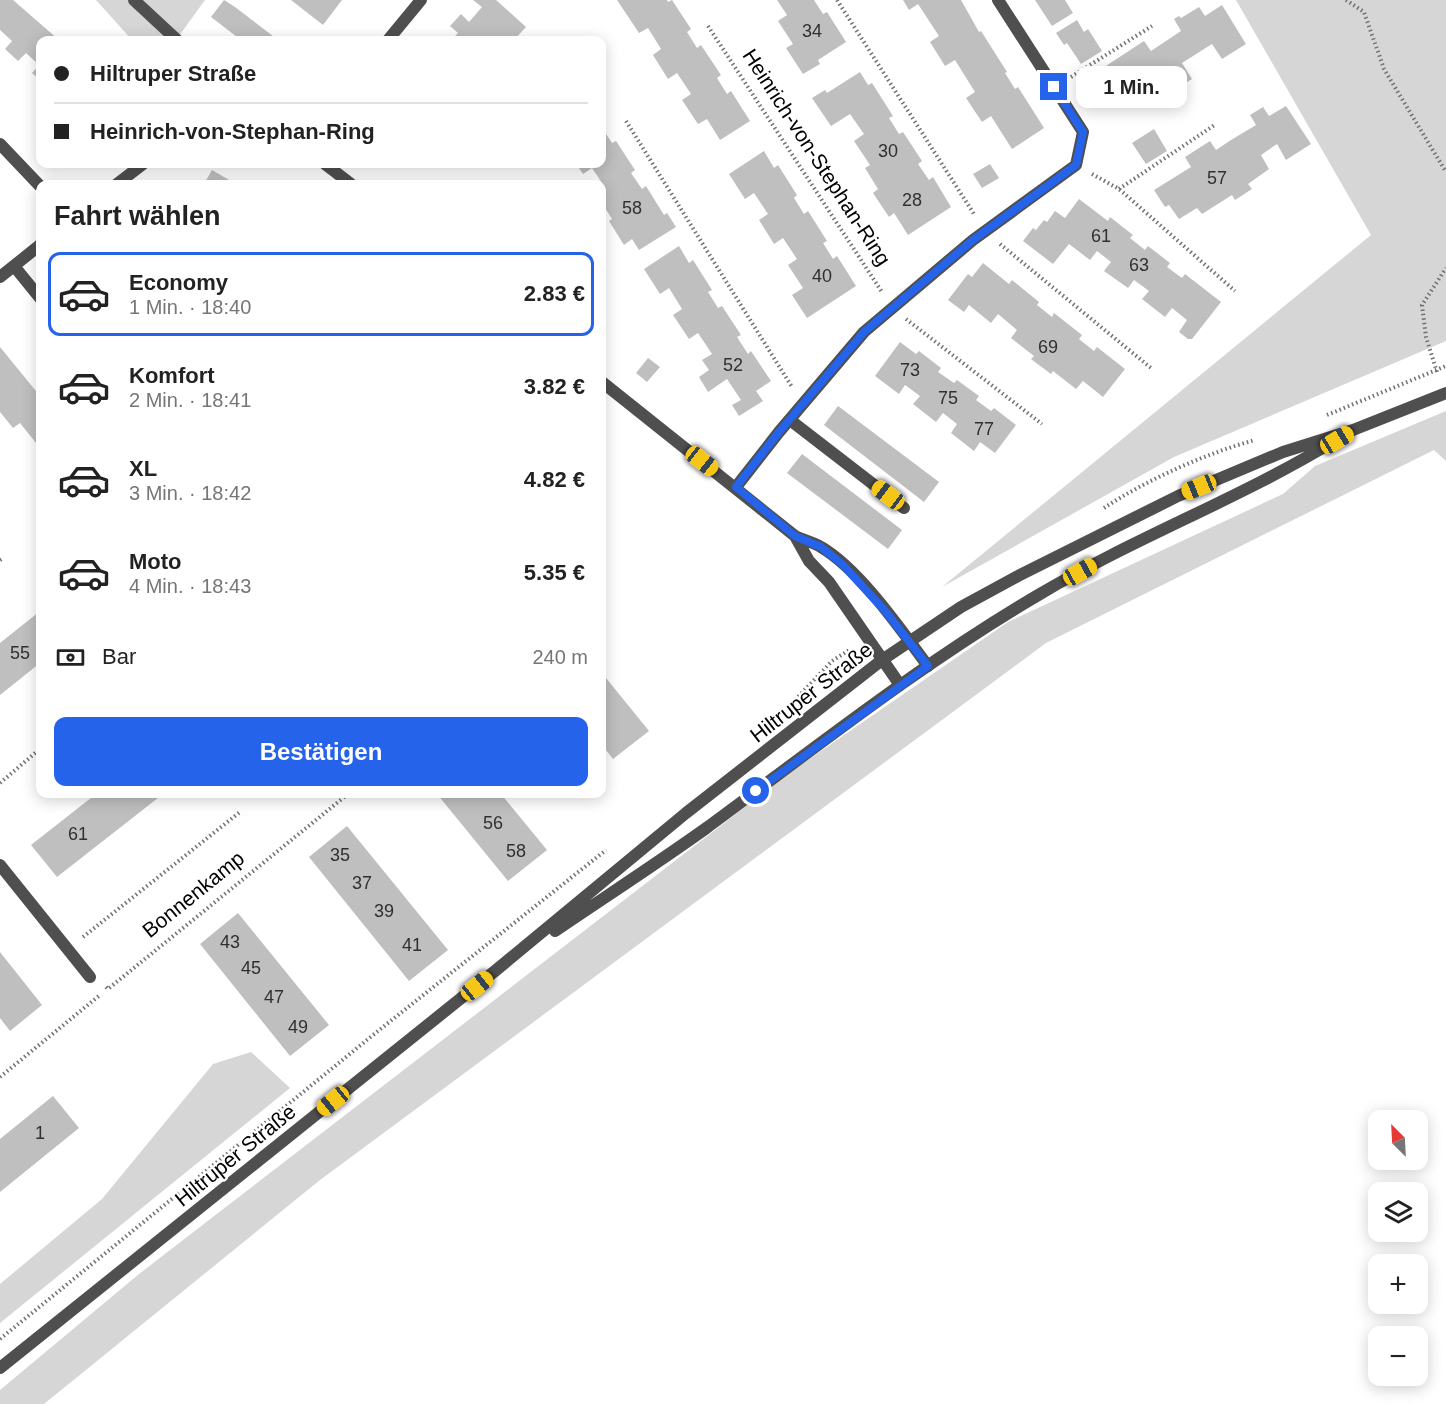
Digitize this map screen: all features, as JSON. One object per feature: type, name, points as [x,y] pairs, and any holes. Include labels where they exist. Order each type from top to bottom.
[{"type":"street","points":[[134,0],[173,36]]},
{"type":"street","points":[[391,36],[421,0]]},
{"type":"street","points":[[736,487],[864,332],[985,232],[1076,165],[1083,132],[998,0]]},
{"type":"street","points":[[0,144],[36,182]]},
{"type":"street","points":[[122,180],[137,168]]},
{"type":"street","points":[[330,168],[346,180]]},
{"type":"street","points":[[0,277],[36,248]]},
{"type":"street","points":[[14,266],[36,293]]},
{"type":"street","points":[[606,385],[795,536],[821,547],[843,565],[875,599],[928,666]]},
{"type":"street","name":"Hiltruper Straße","points":[[0,1368],[495,971],[686,813],[882,660],[961,607],[1178,496],[1283,452],[1353,430],[1445,393]]},
{"type":"street","points":[[790,420],[904,508]]},
{"type":"street","name":"Hiltruper Straße","points":[[495,971],[702,831],[900,685],[1039,595],[1110,555],[1291,468],[1353,430]]},
{"type":"street","points":[[795,536],[809,561],[829,582],[900,685]]},
{"type":"street","points":[[0,865],[90,977]]},
{"type":"path","points":[[837,0],[985,232],[1151,368]]},
{"type":"path","points":[[1346,0],[1364,12],[1384,69],[1446,172]]},
{"type":"path","name":"Heinrich-von-Stephan-Ring","points":[[708,26],[892,309],[1042,424]]},
{"type":"path","points":[[1054,87],[1152,26]]},
{"type":"path","points":[[626,121],[803,404]]},
{"type":"path","points":[[1119,189],[1216,124]]},
{"type":"path","points":[[1076,165],[1119,189],[1235,291]]},
{"type":"path","points":[[1445,393],[1426,337],[1422,305],[1446,268]]},
{"type":"path","points":[[0,783],[36,752]]},
{"type":"path","name":"Bonnenkamp","points":[[0,1077],[343,798]]},
{"type":"path","name":"Bonnenkamp","points":[[67,949],[240,812]]},
{"type":"path","points":[[90,977],[108,989]]},
{"type":"shaded area","points":[[96,0],[205,0],[179,36],[128,36]]},
{"type":"shaded area","points":[[1236,0],[1446,0],[1446,341],[1174,457],[942,587],[1371,235]]},
{"type":"shaded area","points":[[1446,411],[1446,461],[1434,450],[1046,643],[320,1180],[44,1404],[0,1404],[0,1390],[139,1274],[789,773],[1008,622],[1283,494],[1315,466]]},
{"type":"shaded area","points":[[251,1052],[290,1088],[0,1323],[0,1284],[102,1199],[213,1064]]},
{"type":"building","points":[[0,0],[13,0],[54,36],[36,36],[36,62],[26,53],[18,61],[5,49],[12,41],[0,30]]},
{"type":"building","points":[[224,0],[273,36],[236,36],[211,17]]},
{"type":"building","points":[[291,0],[342,0],[323,25]]},
{"type":"building","points":[[473,0],[496,0],[526,27],[518,36],[455,36],[458,33],[450,26],[461,14],[469,22],[482,7]]},
{"type":"building","points":[[617,0],[667,0],[668,2],[672,0],[691,29],[687,32],[697,48],[701,45],[721,75],[717,78],[727,94],[731,91],[750,121],[720,140],[707,119],[698,124],[682,100],[691,94],[677,73],[668,79],[653,55],[661,49],[648,28],[639,33]]},
{"type":"building","points":[[777,0],[814,0],[823,14],[827,12],[846,42],[818,60],[820,64],[803,74],[786,48],[793,44],[778,21],[787,15]]},
{"type":"building","points":[[903,0],[961,0],[979,32],[981,31],[1007,72],[1005,73],[1015,89],[1018,87],[1044,128],[1012,149],[991,116],[982,122],[966,98],[975,92],[955,60],[945,66],[930,42],[939,36],[918,4],[909,10]]},
{"type":"building","points":[[1035,0],[1065,0],[1073,13],[1052,26]]},
{"type":"building","points":[[1222,5],[1246,44],[1222,59],[1212,44],[1182,63],[1192,79],[1168,94],[1158,79],[1127,99],[1114,78],[1097,89],[1089,77],[1144,41],[1151,51],[1181,31],[1174,19],[1179,16],[1181,18],[1199,7],[1205,16]]},
{"type":"building","points":[[1077,20],[1084,32],[1088,29],[1102,51],[1081,64],[1067,43],[1064,45],[1056,33]]},
{"type":"building","points":[[860,72],[868,85],[872,83],[893,116],[889,118],[899,134],[903,132],[922,161],[918,164],[929,180],[933,177],[951,207],[908,235],[894,213],[889,217],[873,193],[878,189],[865,168],[870,165],[854,141],[864,134],[850,114],[831,126],[812,98],[825,90],[827,93]]},
{"type":"building","points":[[1286,106],[1311,144],[1286,160],[1277,144],[1261,155],[1269,169],[1248,184],[1252,189],[1235,200],[1232,195],[1202,214],[1197,208],[1179,219],[1169,205],[1165,207],[1154,190],[1191,167],[1185,157],[1210,141],[1216,150],[1256,125],[1250,115],[1263,107],[1269,116]]},
{"type":"building","points":[[1154,129],[1167,151],[1146,164],[1132,143]]},
{"type":"building","points":[[606,134],[612,143],[616,141],[635,170],[631,173],[642,189],[646,186],[664,215],[667,213],[676,227],[639,250],[632,239],[624,245],[609,221],[612,219],[606,209],[606,180],[600,180],[592,168],[606,168]]},
{"type":"building","points":[[764,151],[774,168],[778,165],[797,195],[794,198],[804,214],[808,211],[827,241],[823,243],[833,259],[837,256],[856,286],[807,318],[792,295],[803,288],[788,265],[797,259],[783,238],[774,244],[759,220],[768,214],[754,193],[745,199],[729,174]]},
{"type":"building","points":[[990,164],[999,178],[982,188],[973,174]]},
{"type":"building","points":[[579,168],[592,168],[583,174]]},
{"type":"building","points":[[212,170],[229,180],[206,180]]},
{"type":"building","points":[[1079,199],[1108,221],[1110,217],[1133,235],[1130,238],[1145,250],[1148,246],[1170,263],[1167,267],[1182,278],[1185,274],[1221,302],[1192,339],[1188,339],[1179,332],[1187,320],[1172,308],[1165,317],[1142,299],[1149,291],[1134,280],[1128,288],[1104,271],[1111,262],[1097,251],[1090,260],[1069,244],[1053,264],[1023,241],[1033,228],[1036,230],[1044,220],[1047,222],[1055,211],[1065,218]]},
{"type":"building","points":[[679,246],[689,263],[693,260],[712,290],[708,292],[718,308],[722,306],[741,335],[737,337],[748,354],[751,351],[771,381],[756,391],[763,401],[739,416],[732,405],[741,400],[727,379],[708,392],[699,377],[709,370],[702,360],[712,354],[698,333],[689,339],[673,315],[682,309],[669,288],[660,294],[644,269]]},
{"type":"building","points":[[983,263],[1009,284],[1012,280],[1039,302],[1037,305],[1052,317],[1054,313],[1082,335],[1079,339],[1094,351],[1097,347],[1125,369],[1103,397],[1083,381],[1076,389],[1053,371],[1051,374],[1031,359],[1034,356],[1011,338],[1017,330],[998,314],[991,323],[969,305],[964,312],[948,300],[968,274],[972,277]]},
{"type":"building","points":[[900,342],[916,354],[919,351],[941,368],[938,372],[954,383],[957,380],[979,396],[976,400],[991,411],[994,408],[1016,425],[995,453],[980,442],[974,451],[951,433],[957,424],[943,413],[936,422],[913,404],[920,396],[905,385],[899,394],[875,376]]},
{"type":"building","points":[[0,347],[36,391],[36,443],[20,423],[13,428],[0,412]]},
{"type":"building","points":[[648,358],[660,367],[647,382],[636,373]]},
{"type":"building","points":[[838,406],[939,482],[924,502],[824,425]]},
{"type":"building","points":[[802,454],[902,530],[888,549],[787,473]]},
{"type":"building","points":[[36,614],[36,666],[0,695],[0,643]]},
{"type":"building","points":[[606,678],[649,731],[613,759],[606,750]]},
{"type":"building","points":[[91,798],[158,798],[57,877],[31,845]]},
{"type":"building","points":[[440,798],[504,798],[547,850],[508,881]]},
{"type":"building","points":[[347,826],[448,950],[409,981],[309,857]]},
{"type":"building","points":[[238,913],[329,1025],[290,1056],[200,944]]},
{"type":"building","points":[[0,952],[42,1005],[10,1031],[0,1018]]},
{"type":"building","points":[[53,1096],[79,1128],[0,1192],[0,1139]]},
{"type":"route","points":[[756,791],[928,666],[860,581],[843,565],[821,547],[795,536],[736,487],[779,432],[864,332],[973,240],[1076,165],[1083,132],[1054,87]]}]
